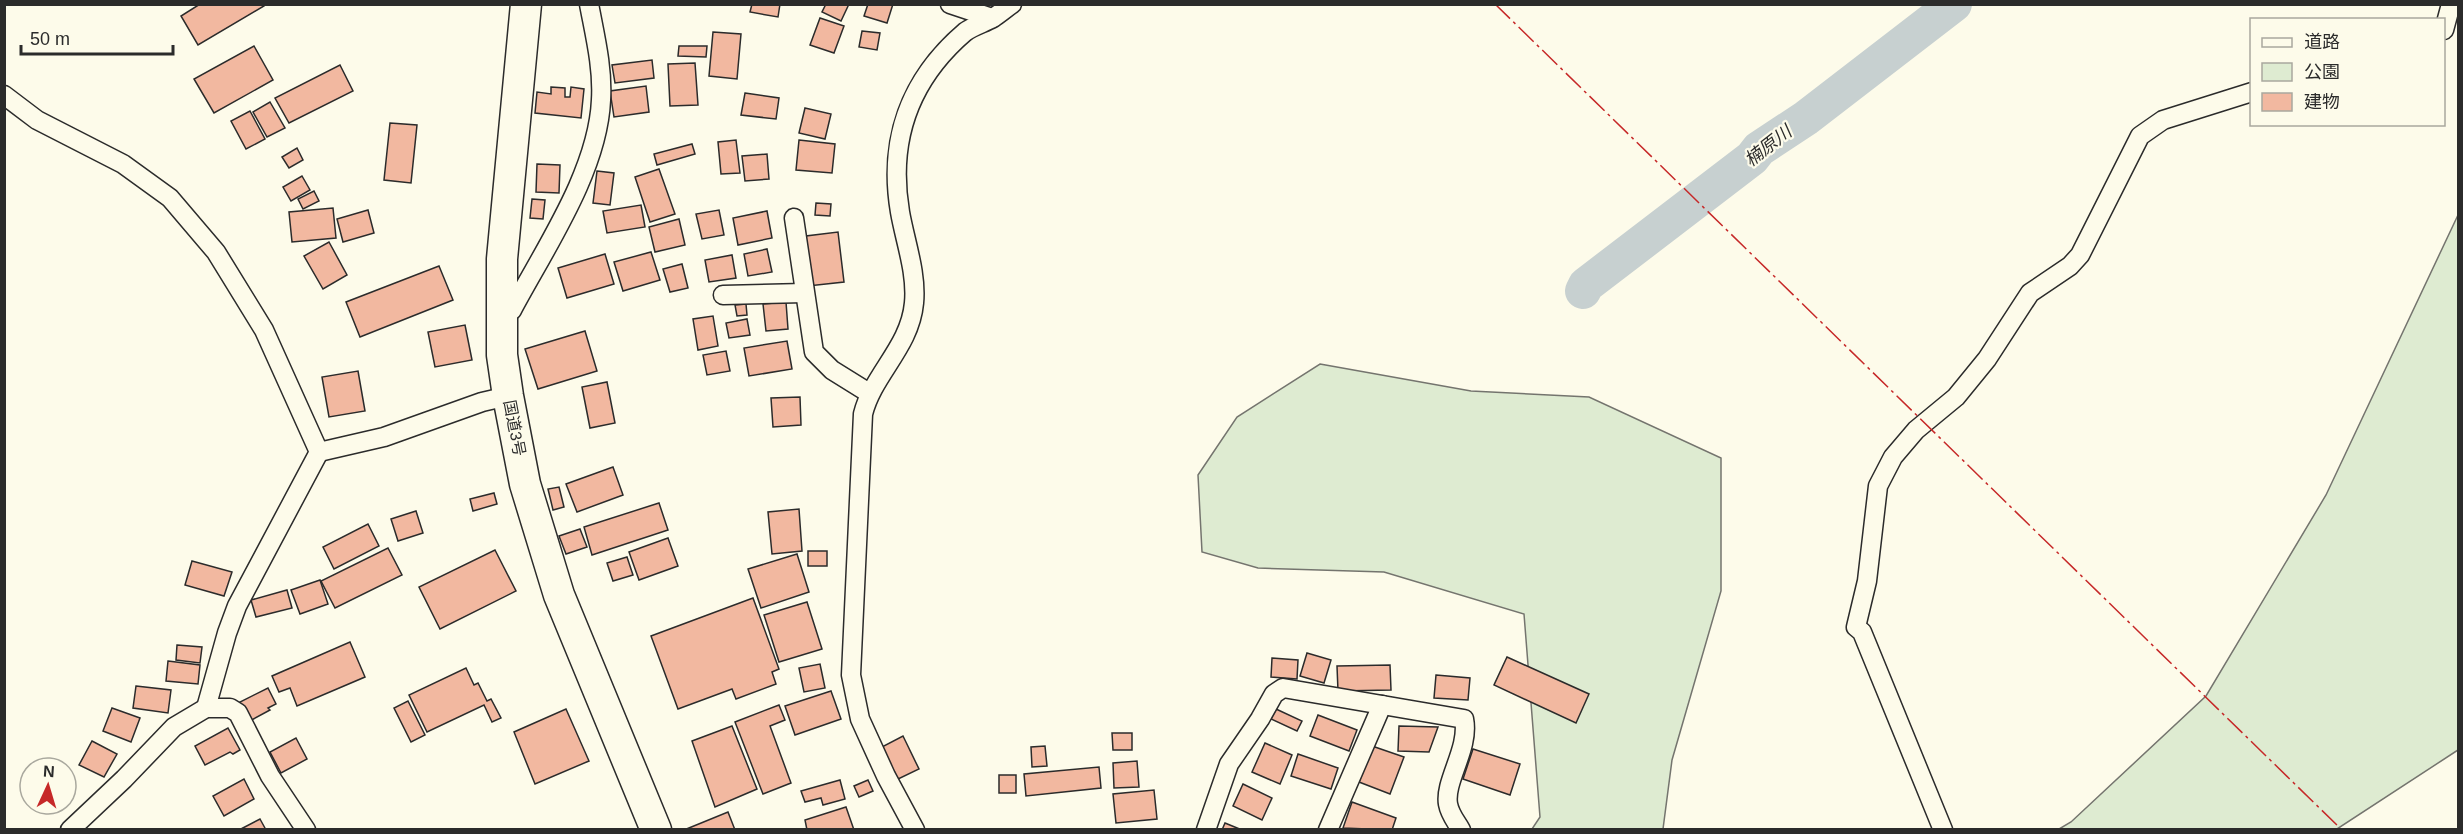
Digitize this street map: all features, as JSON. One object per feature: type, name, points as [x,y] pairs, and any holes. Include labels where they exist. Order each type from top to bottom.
[{"type":"highway","name":"国道3号","points":[[526,4],[502,260],[502,355],[508,396],[525,484],[559,595],[656,830]]},
{"type":"street","points":[[501,312],[512,310],[577,189],[595,142],[601,100],[598,54],[589,4]]},
{"type":"street","points":[[950,4],[992,18]]},
{"type":"street","points":[[915,830],[886,776],[860,719],[851,675],[863,414],[869,393],[898,350],[909,324],[914,303],[914,284],[896,188],[898,144],[904,118],[920,83],[945,51],[966,31],[992,18],[1012,4]]},
{"type":"street","points":[[2445,26],[2451,4]]},
{"type":"street","points":[[1942,830],[1862,632],[1856,627],[1867,581],[1878,486],[1893,457],[1916,430],[1956,397],[1987,359],[2030,294],[2070,266],[2080,255],[2140,136],[2163,120],[2250,93]]},
{"type":"street","points":[[4,95],[37,120],[123,164],[170,198],[216,252],[264,330],[319,452]]},
{"type":"street","points":[[794,218],[814,352],[831,370],[869,393]]},
{"type":"street","points":[[723,295],[804,293]]},
{"type":"street","points":[[206,708],[224,642],[237,606],[319,452],[384,437],[482,402],[508,396]]},
{"type":"street","points":[[1206,830],[1229,764],[1274,694],[1283,688],[1464,719],[1466,732],[1447,801],[1451,816],[1461,830]]},
{"type":"street","points":[[1328,830],[1382,705]]},
{"type":"street","points":[[70,830],[174,727],[206,708],[230,708],[238,713],[270,776],[306,830]]},
{"type":"green space","points":[[2458,215],[2458,750],[2337,829],[2059,829],[2071,822],[2206,696],[2326,495]]},
{"type":"green space","points":[[1320,364],[1471,391],[1589,397],[1721,458],[1721,591],[1672,760],[1663,829],[1532,829],[1540,817],[1524,614],[1384,572],[1258,568],[1202,552],[1198,475],[1237,417]]},
{"type":"building","points":[[200,4],[263,4],[264,6],[198,45],[181,16]]},
{"type":"building","points":[[752,4],[780,4],[778,17],[750,12]]},
{"type":"building","points":[[826,4],[849,4],[841,21],[822,12]]},
{"type":"building","points":[[868,4],[893,4],[887,23],[864,16]]},
{"type":"building","points":[[820,18],[844,26],[834,53],[810,45]]},
{"type":"building","points":[[862,31],[880,33],[877,50],[859,47]]},
{"type":"building","points":[[713,32],[741,34],[737,79],[709,76]]},
{"type":"building","points":[[254,46],[273,80],[214,113],[194,79]]},
{"type":"building","points":[[679,46],[707,46],[706,57],[678,56]]},
{"type":"building","points":[[652,60],[654,78],[615,83],[612,65]]},
{"type":"building","points":[[695,63],[698,105],[670,106],[668,64]]},
{"type":"building","points":[[340,65],[353,91],[289,123],[275,98]]},
{"type":"building","points":[[646,86],[649,112],[614,117],[610,91]]},
{"type":"building","points":[[551,87],[565,88],[565,97],[570,97],[571,87],[584,89],[581,118],[535,113],[537,92],[551,94]]},
{"type":"building","points":[[745,93],[779,98],[776,119],[741,115]]},
{"type":"building","points":[[270,102],[285,128],[267,137],[253,112]]},
{"type":"building","points":[[805,108],[831,114],[825,139],[799,133]]},
{"type":"building","points":[[250,111],[265,139],[246,149],[231,121]]},
{"type":"building","points":[[390,123],[417,125],[411,183],[384,180]]},
{"type":"building","points":[[736,140],[740,173],[721,174],[718,142]]},
{"type":"building","points":[[799,140],[835,144],[832,173],[796,170]]},
{"type":"building","points":[[692,144],[695,154],[657,165],[654,154]]},
{"type":"building","points":[[297,148],[303,160],[289,168],[282,157]]},
{"type":"building","points":[[767,154],[769,179],[745,181],[742,156]]},
{"type":"building","points":[[537,164],[560,165],[559,193],[536,192]]},
{"type":"building","points":[[659,169],[675,214],[650,222],[635,177]]},
{"type":"building","points":[[597,171],[614,173],[610,205],[593,203]]},
{"type":"building","points":[[302,176],[310,190],[291,201],[283,187]]},
{"type":"building","points":[[314,191],[319,201],[303,209],[298,199]]},
{"type":"building","points":[[532,199],[545,200],[543,219],[530,218]]},
{"type":"building","points":[[816,203],[831,204],[830,216],[815,215]]},
{"type":"building","points":[[641,205],[645,227],[607,233],[603,211]]},
{"type":"building","points":[[333,208],[336,238],[292,242],[289,212]]},
{"type":"building","points":[[368,210],[374,233],[343,242],[337,219]]},
{"type":"building","points":[[719,210],[724,235],[702,239],[696,214]]},
{"type":"building","points":[[767,211],[772,238],[738,245],[733,218]]},
{"type":"building","points":[[679,219],[685,245],[655,252],[649,227]]},
{"type":"building","points":[[838,232],[844,282],[808,286],[806,236]]},
{"type":"building","points":[[329,242],[347,275],[323,289],[304,256]]},
{"type":"building","points":[[767,249],[772,272],[748,276],[744,254]]},
{"type":"building","points":[[651,252],[660,280],[623,291],[614,262]]},
{"type":"building","points":[[605,254],[614,284],[567,298],[558,268]]},
{"type":"building","points":[[732,255],[736,278],[709,282],[705,260]]},
{"type":"building","points":[[682,264],[688,288],[670,292],[663,269]]},
{"type":"building","points":[[439,266],[453,300],[360,337],[346,302]]},
{"type":"building","points":[[786,302],[788,329],[766,331],[763,304]]},
{"type":"building","points":[[746,304],[747,315],[737,316],[735,305]]},
{"type":"building","points":[[713,316],[718,346],[698,350],[693,319]]},
{"type":"building","points":[[747,319],[750,335],[729,338],[726,323]]},
{"type":"building","points":[[465,325],[472,360],[435,367],[428,332]]},
{"type":"building","points":[[585,331],[597,371],[538,389],[525,349]]},
{"type":"building","points":[[787,341],[792,369],[749,376],[744,348]]},
{"type":"building","points":[[726,351],[730,371],[707,375],[703,355]]},
{"type":"building","points":[[358,371],[365,411],[329,417],[322,377]]},
{"type":"building","points":[[607,382],[615,423],[590,428],[582,387]]},
{"type":"building","points":[[800,397],[801,425],[773,427],[771,398]]},
{"type":"building","points":[[613,467],[623,495],[577,512],[566,484]]},
{"type":"building","points":[[559,487],[564,507],[553,510],[548,489]]},
{"type":"building","points":[[494,493],[497,504],[473,511],[470,499]]},
{"type":"building","points":[[659,503],[668,530],[592,555],[584,527]]},
{"type":"building","points":[[799,509],[802,551],[772,554],[768,512]]},
{"type":"building","points":[[416,511],[423,533],[398,541],[391,519]]},
{"type":"building","points":[[368,524],[379,546],[334,569],[323,547]]},
{"type":"building","points":[[580,529],[587,547],[566,554],[559,536]]},
{"type":"building","points":[[668,538],[678,566],[639,580],[629,552]]},
{"type":"building","points":[[388,548],[402,575],[335,608],[321,581]]},
{"type":"building","points":[[495,550],[516,591],[440,629],[419,587]]},
{"type":"building","points":[[808,551],[827,551],[827,566],[808,566]]},
{"type":"building","points":[[797,554],[809,592],[761,608],[748,569]]},
{"type":"building","points":[[627,557],[633,575],[613,581],[607,563]]},
{"type":"building","points":[[192,561],[232,572],[224,596],[185,585]]},
{"type":"building","points":[[320,580],[328,604],[300,614],[291,590]]},
{"type":"building","points":[[287,590],[292,608],[256,617],[251,600]]},
{"type":"building","points":[[753,598],[779,669],[772,672],[776,684],[736,699],[732,689],[678,709],[651,636]]},
{"type":"building","points":[[807,602],[822,649],[779,662],[764,615]]},
{"type":"building","points":[[350,642],[365,677],[297,706],[290,688],[279,692],[272,676]]},
{"type":"building","points":[[177,645],[202,647],[200,663],[176,660]]},
{"type":"building","points":[[1307,653],[1331,660],[1324,683],[1300,676]]},
{"type":"building","points":[[1507,657],[1589,694],[1576,723],[1494,685]]},
{"type":"building","points":[[1272,658],[1298,660],[1297,679],[1271,677]]},
{"type":"building","points":[[168,661],[200,665],[198,684],[166,681]]},
{"type":"building","points":[[820,664],[825,688],[804,692],[799,668]]},
{"type":"building","points":[[1390,665],[1391,690],[1338,691],[1337,666]]},
{"type":"building","points":[[466,668],[474,685],[478,683],[487,701],[491,699],[501,718],[492,722],[484,705],[427,732],[409,695]]},
{"type":"building","points":[[1436,675],[1470,678],[1468,700],[1434,698]]},
{"type":"building","points":[[136,686],[171,690],[168,713],[133,708]]},
{"type":"building","points":[[268,688],[276,704],[268,708],[270,710],[248,722],[238,703]]},
{"type":"building","points":[[831,691],[841,719],[795,735],[785,706]]},
{"type":"building","points":[[408,701],[425,735],[411,742],[394,708]]},
{"type":"building","points":[[779,705],[785,720],[770,726],[791,783],[763,794],[735,722]]},
{"type":"building","points":[[112,708],[140,718],[131,742],[103,731]]},
{"type":"building","points":[[566,709],[589,761],[535,784],[514,732]]},
{"type":"building","points":[[1276,709],[1302,721],[1297,731],[1271,719]]},
{"type":"building","points":[[1318,715],[1357,730],[1349,751],[1310,736]]},
{"type":"building","points":[[732,726],[757,789],[715,807],[692,741]]},
{"type":"building","points":[[1399,726],[1438,727],[1429,752],[1398,751]]},
{"type":"building","points":[[228,728],[240,750],[233,754],[230,752],[205,765],[195,746]]},
{"type":"building","points":[[1112,733],[1132,733],[1132,750],[1113,750]]},
{"type":"building","points":[[903,736],[919,769],[894,781],[878,749]]},
{"type":"building","points":[[296,738],[307,759],[281,773],[270,752]]},
{"type":"building","points":[[92,741],[117,754],[104,777],[79,765]]},
{"type":"building","points":[[1265,743],[1292,755],[1280,784],[1252,772]]},
{"type":"building","points":[[1045,746],[1047,766],[1032,767],[1031,747]]},
{"type":"building","points":[[1372,746],[1404,757],[1390,794],[1359,782]]},
{"type":"building","points":[[1473,749],[1520,764],[1510,795],[1463,779]]},
{"type":"building","points":[[1298,754],[1338,768],[1331,789],[1291,776]]},
{"type":"building","points":[[1137,761],[1139,787],[1114,788],[1113,763]]},
{"type":"building","points":[[1099,767],[1101,788],[1026,796],[1024,774]]},
{"type":"building","points":[[999,775],[1016,775],[1016,793],[999,793]]},
{"type":"building","points":[[244,779],[254,799],[224,816],[213,796]]},
{"type":"building","points":[[840,780],[845,799],[823,805],[821,798],[805,802],[801,791]]},
{"type":"building","points":[[868,780],[873,791],[859,797],[854,786]]},
{"type":"building","points":[[1243,784],[1272,798],[1262,820],[1233,806]]},
{"type":"building","points":[[1154,790],[1157,819],[1116,823],[1113,794]]},
{"type":"building","points":[[1352,802],[1396,818],[1392,830],[1343,828]]},
{"type":"building","points":[[846,807],[854,830],[807,830],[805,820]]},
{"type":"building","points":[[728,812],[735,830],[684,830]]},
{"type":"building","points":[[260,819],[266,830],[239,830]]},
{"type":"building","points":[[1225,823],[1242,830],[1222,830]]},
{"type":"waterway","name":"楠原川","points":[[1583,291],[1586,285],[1752,158],[1759,149],[1806,118],[1954,4]]},
{"type":"power","points":[[1495,4],[2342,830]]}]
